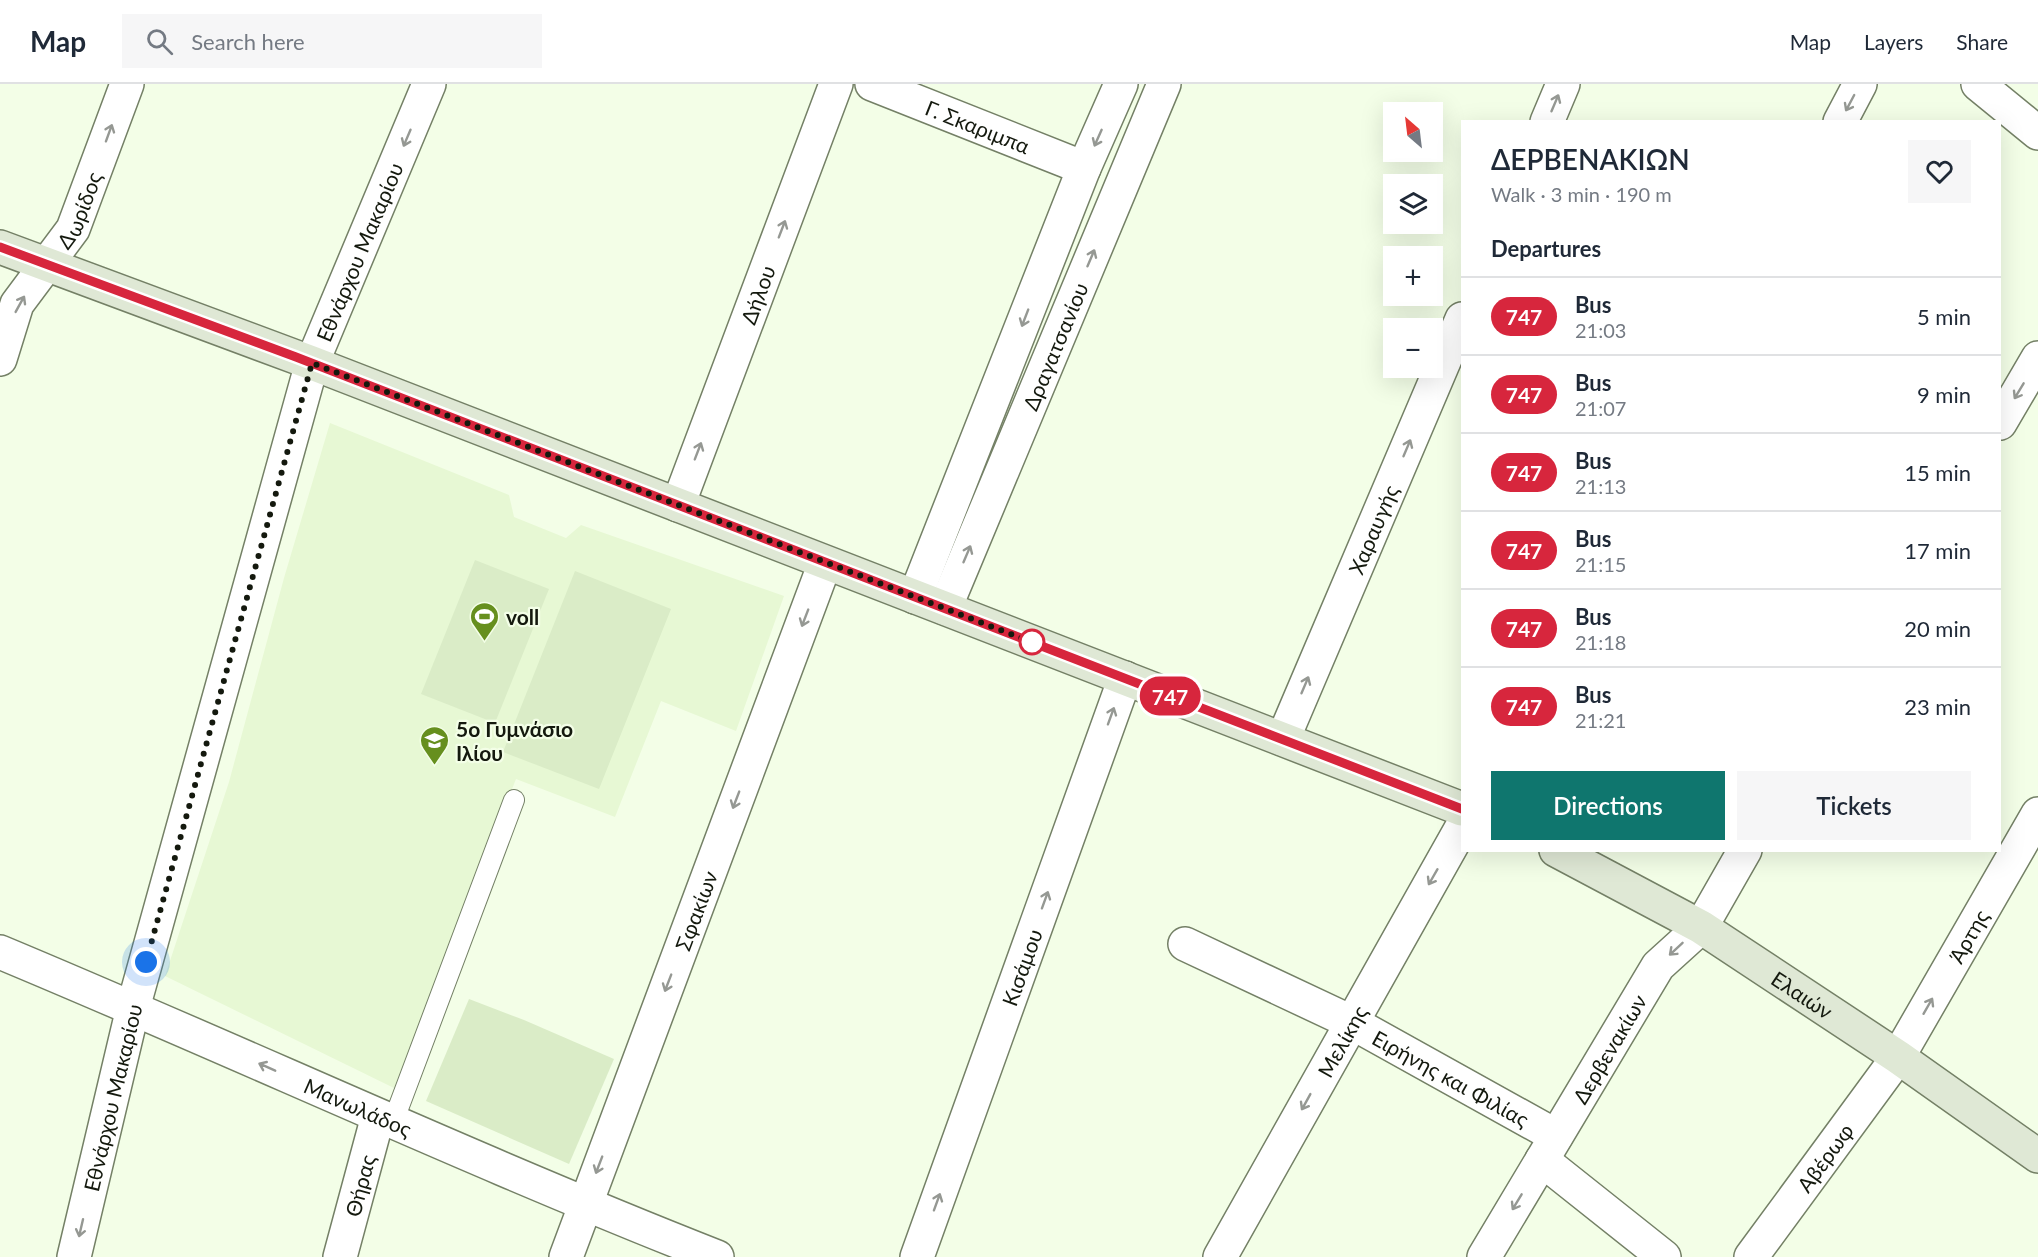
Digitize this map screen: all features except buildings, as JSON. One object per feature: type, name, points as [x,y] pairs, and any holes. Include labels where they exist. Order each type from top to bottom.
[{"type":"street","name":"Δωρίδος","points":[[0,359],[17,304],[73,229],[126,84]]},
{"type":"street","name":"Εθνάρχου Μακαρίου","points":[[74,1257],[133,1008],[312,363],[429,84]]},
{"type":"street","name":"Δήλου","points":[[678,505],[836,84]]},
{"type":"street","name":"Γ. Σκαριμπα","points":[[872,84],[1084,168]]},
{"type":"street","name":"Δραγατσανίου","points":[[930,603],[1084,168],[1121,84]]},
{"type":"street","name":"Δραγατσανίου","points":[[930,603],[1164,84]]},
{"type":"street","points":[[1548,120],[1563,84]]},
{"type":"street","points":[[1841,120],[1860,84]]},
{"type":"street","points":[[1978,84],[2038,133]]},
{"type":"street","points":[[0,247],[312,363],[1461,809]]},
{"type":"street","name":"Χαραυγής","points":[[1283,739],[1461,321]]},
{"type":"street","points":[[2001,421],[2038,358]]},
{"type":"street","name":"Σφακίων","points":[[566,1257],[825,563]]},
{"type":"street","name":"Κισάμου","points":[[917,1257],[1125,678]]},
{"type":"street","name":"Άρτης","points":[[1898,1057],[2038,814]]},
{"type":"street","name":"Μελίκης","points":[[1220,1257],[1461,829]]},
{"type":"street","name":"Ελαιών","points":[[1560,852],[1701,927],[1898,1057],[2038,1156]]},
{"type":"street","name":"Δερβενακίων","points":[[1484,1257],[1658,966],[1701,927],[1744,852]]},
{"type":"street","name":"Ειρήνης και Φιλίας","points":[[1185,944],[1351,1022],[1549,1148],[1664,1257]]},
{"type":"street","name":"Μανωλάδος","points":[[0,952],[585,1205],[717,1257]]},
{"type":"street","name":"Αβέρωφ","points":[[1751,1257],[1898,1057]]},
{"type":"street","name":"Θήρας","points":[[340,1257],[385,1119]]},
{"type":"lane","points":[[385,1119],[514,800]]},
{"type":"shaded area","name":"5ο Γυμνάσιο Ιλίου","points":[[330,423],[509,495],[514,517],[566,538],[581,525],[784,596],[736,731],[661,701],[615,817],[516,779],[394,1088],[165,976],[229,782],[284,578]]},
{"type":"shaded area","name":"voll","points":[[475,560],[549,589],[495,723],[421,694]]},
{"type":"shaded area","points":[[575,571],[671,609],[599,789],[503,752]]},
{"type":"shaded area","points":[[469,999],[614,1059],[569,1164],[426,1101]]},
{"type":"bus line","name":"747","points":[[0,247],[296,357],[1461,809]]},
{"type":"place","name":"voll","points":[[485,642]]},
{"type":"place","name":"5ο Γυμνάσιο Ιλίου","points":[[435,766]]},
{"type":"route","points":[[146,962],[312,363],[1034,643],[1032,642]]}]
